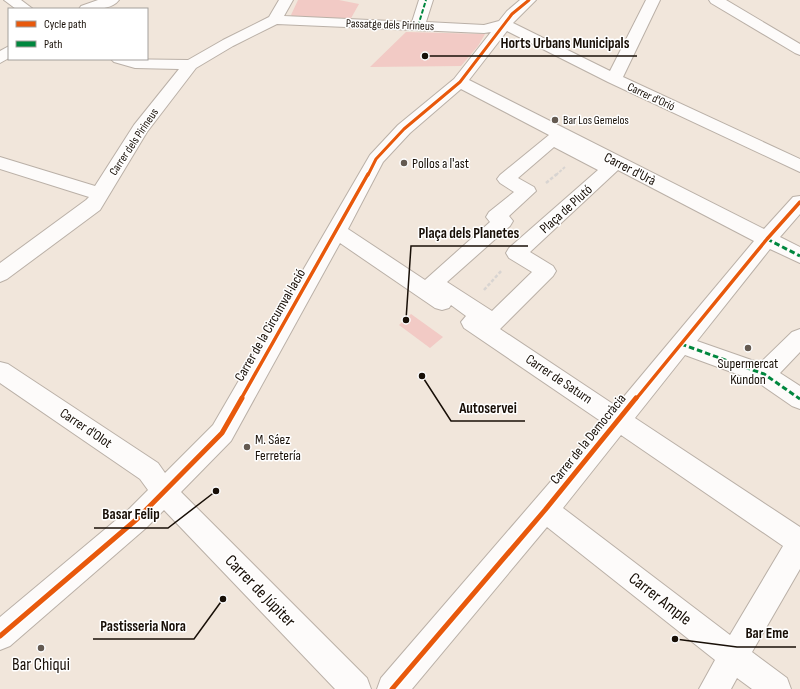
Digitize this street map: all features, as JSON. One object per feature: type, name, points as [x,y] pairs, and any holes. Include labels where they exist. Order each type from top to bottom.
[{"type":"street","points":[[10,0],[24,8]]},
{"type":"street","points":[[89,8],[112,0]]},
{"type":"street","points":[[275,20],[286,0]]},
{"type":"street","points":[[418,26],[426,0]]},
{"type":"street","name":"Carrer de la Circumval·lació","points":[[0,636],[123,531],[165,493],[222,433],[376,159],[404,128],[460,82],[512,14],[529,0]]},
{"type":"street","points":[[614,80],[653,0]]},
{"type":"street","points":[[716,0],[800,50]]},
{"type":"street","name":"Passatge dels Pirineus","points":[[275,20],[484,29],[504,24]]},
{"type":"street","name":"Carrer dels Pirineus","points":[[0,274],[94,205],[140,129],[191,65],[228,43],[275,20]]},
{"type":"street","name":"Carrer d'Orió","points":[[504,24],[614,80],[800,166]]},
{"type":"street","points":[[0,58],[8,52]]},
{"type":"street","points":[[122,60],[135,64],[191,65]]},
{"type":"street","name":"Carrer d'Urà","points":[[460,82],[800,256]]},
{"type":"street","name":"Plaça de Plutó","points":[[553,139],[610,169],[516,253],[546,271],[493,323],[433,283],[503,221],[496,217],[527,191],[506,179],[553,139]]},
{"type":"street","points":[[0,163],[100,194]]},
{"type":"street","name":"Carrer de la Democràcia","points":[[392,689],[545,510],[767,239],[800,202]]},
{"type":"street","name":"Carrer de Saturn","points":[[336,231],[619,419],[800,542]]},
{"type":"street","points":[[764,374],[800,338]]},
{"type":"street","points":[[681,344],[764,374],[800,399]]},
{"type":"street","name":"Carrer d'Olot","points":[[0,371],[148,471],[165,493]]},
{"type":"street","name":"Carrer de Júpiter","points":[[165,493],[356,689]]},
{"type":"street","name":"Carrer Ample","points":[[545,510],[776,689]]},
{"type":"street","points":[[714,689],[800,542]]},
{"type":"path","points":[[540,188],[569,164]]},
{"type":"path","points":[[487,288],[501,272]]},
{"type":"shaded area","points":[[298,0],[339,0],[359,4],[350,20],[294,18],[291,15]]},
{"type":"shaded area","points":[[406,32],[485,34],[478,46],[461,66],[370,67]]},
{"type":"shaded area","points":[[411,314],[443,337],[430,348],[399,325]]},
{"type":"marked path","points":[[418,26],[426,0]]},
{"type":"marked path","points":[[767,239],[800,256]]},
{"type":"marked path","points":[[681,344],[764,374],[800,399]]},
{"type":"cycle path","points":[[0,636],[137,519],[222,433],[376,159],[404,129],[460,82],[512,14],[529,0]]},
{"type":"cycle path","points":[[392,689],[545,510],[767,239],[800,202]]},
{"type":"place","name":"Horts Urbans Municipals","points":[[425,56]]},
{"type":"place","name":"Bar Los Gemelos","points":[[555,120]]},
{"type":"place","name":"Pollos a l'ast","points":[[404,163]]},
{"type":"place","name":"Plaça dels Planetes","points":[[406,320]]},
{"type":"place","name":"Supermercat Kundon","points":[[748,348]]},
{"type":"place","name":"Autoservei","points":[[422,376]]},
{"type":"place","name":"M. Sáez Ferretería","points":[[247,447]]},
{"type":"place","name":"Basar Felip","points":[[216,491]]},
{"type":"place","name":"Pastisseria Nora","points":[[223,599]]},
{"type":"place","name":"Bar Eme","points":[[675,639]]},
{"type":"place","name":"Bar Chiqui","points":[[41,648]]}]
